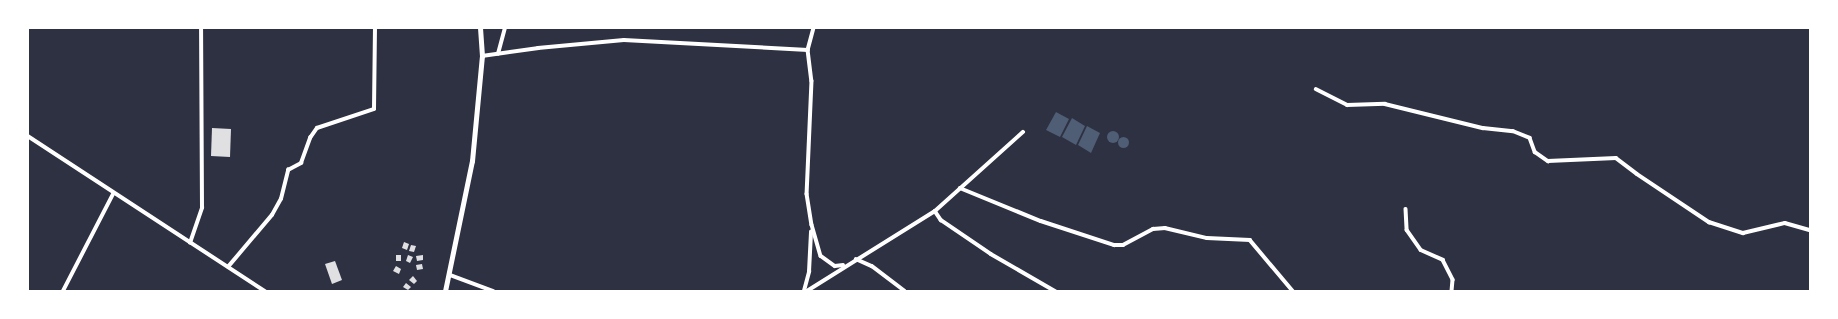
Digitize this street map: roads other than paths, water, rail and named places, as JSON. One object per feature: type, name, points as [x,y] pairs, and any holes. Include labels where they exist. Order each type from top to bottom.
[{"type":"main road","points":[[445,291],[450,275],[472,161],[482,56],[480,28]]},
{"type":"street","points":[[190,243],[202,208],[201,28]]},
{"type":"street","points":[[228,267],[272,215],[281,199],[288,170],[301,163],[310,138],[317,128],[374,109],[375,28]]},
{"type":"street","points":[[498,54],[505,28]]},
{"type":"street","points":[[814,28],[808,50],[812,81],[807,194],[812,225],[820,256],[835,266],[848,263]]},
{"type":"street","points":[[482,56],[538,48],[624,40],[808,50]]},
{"type":"street","points":[[1316,89],[1346,105],[1385,104],[1483,128],[1513,130],[1530,138],[1535,152],[1548,160],[1616,158],[1709,222],[1743,233],[1785,223],[1810,230]]},
{"type":"street","points":[[806,291],[848,263],[934,211],[1024,132]]},
{"type":"street","points":[[28,136],[113,194],[265,291]]},
{"type":"street","points":[[960,188],[1041,221],[1114,245],[1123,245],[1153,229],[1165,228],[1200,237],[1250,240],[1293,291]]},
{"type":"street","points":[[63,291],[113,194]]},
{"type":"street","points":[[1406,209],[1407,230],[1421,250],[1443,260],[1453,280],[1452,291]]},
{"type":"street","points":[[934,211],[941,220],[979,246],[1055,291]]},
{"type":"street","points":[[806,291],[809,272],[812,225]]},
{"type":"street","points":[[856,259],[872,266],[905,291]]},
{"type":"street","points":[[450,275],[493,291]]},
{"type":"water","points":[[1056,112],[1069,119],[1060,137],[1046,130]]},
{"type":"water","points":[[1072,118],[1085,126],[1076,145],[1062,137]]},
{"type":"water","points":[[1087,126],[1100,133],[1091,153],[1078,145]]},
{"type":"water","points":[[1111,131],[1115,131],[1119,137],[1115,143],[1111,143],[1107,139],[1107,135]]},
{"type":"water","points":[[1123,136],[1127,138],[1129,142],[1127,146],[1123,148],[1119,146],[1117,142],[1119,138]]}]
